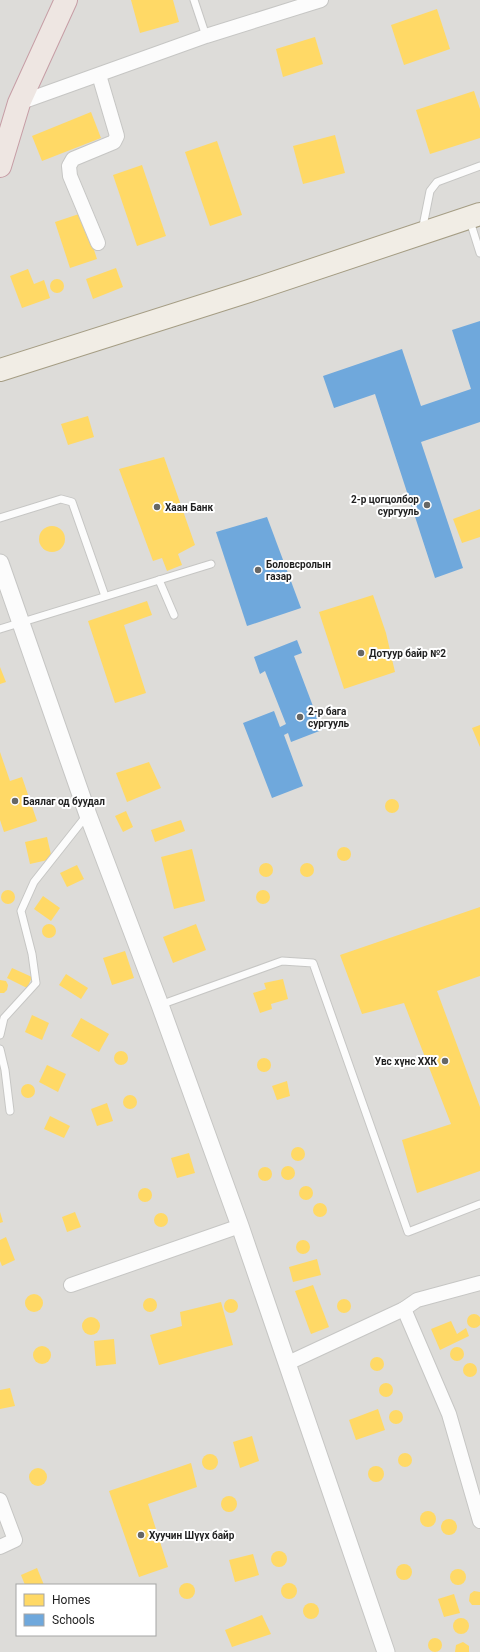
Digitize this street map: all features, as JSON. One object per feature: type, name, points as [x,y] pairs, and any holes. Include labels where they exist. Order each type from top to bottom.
[{"type":"highway","points":[[0,166],[19,103],[66,0]]},
{"type":"main road","points":[[0,370],[249,291],[474,216]]},
{"type":"street","points":[[19,103],[206,36],[321,0]]},
{"type":"street","points":[[98,243],[70,176],[69,166],[72,159],[114,142],[117,136],[99,75]]},
{"type":"street","points":[[0,563],[88,815],[160,1005],[240,1226],[386,1652]]},
{"type":"street","points":[[71,1285],[240,1226]]},
{"type":"street","points":[[288,1363],[404,1309],[417,1300],[480,1283]]},
{"type":"street","points":[[404,1309],[449,1414],[480,1521]]},
{"type":"street","points":[[0,1500],[14,1540],[0,1547]]},
{"type":"lane","points":[[194,0],[206,36]]},
{"type":"lane","points":[[422,233],[430,191],[437,182],[480,166]]},
{"type":"lane","points":[[474,216],[480,253]]},
{"type":"lane","points":[[0,518],[61,499],[72,502],[106,596]]},
{"type":"lane","points":[[0,630],[211,564]]},
{"type":"lane","points":[[159,580],[174,614]]},
{"type":"lane","points":[[0,1035],[4,1018],[36,983],[32,954],[22,911],[34,882],[88,815]]},
{"type":"lane","points":[[160,1005],[282,961],[313,963],[408,1232],[480,1204]]},
{"type":"lane","points":[[0,1049],[5,1070],[10,1111]]},
{"type":"shaded area","points":[[0,0],[480,0],[480,1652],[0,1652]]},
{"type":"building: Homes","points":[[131,0],[173,0],[179,22],[140,33]]},
{"type":"building: Homes","points":[[437,9],[450,49],[404,65],[391,25]]},
{"type":"building: Homes","points":[[315,37],[323,64],[283,77],[276,49]]},
{"type":"building: Homes","points":[[474,91],[480,109],[480,138],[430,154],[416,110]]},
{"type":"building: Homes","points":[[91,112],[101,138],[42,161],[32,136]]},
{"type":"building: Homes","points":[[335,135],[345,173],[303,184],[293,146]]},
{"type":"building: Homes","points":[[217,141],[242,215],[210,226],[185,152]]},
{"type":"building: Homes","points":[[142,165],[166,236],[137,246],[113,175]]},
{"type":"building: Homes","points":[[82,213],[97,259],[70,268],[55,222]]},
{"type":"building: Homes","points":[[116,268],[123,287],[93,299],[86,279]]},
{"type":"building: Homes","points":[[28,269],[34,284],[44,280],[50,298],[22,308],[10,276]]},
{"type":"building: Homes","points":[[57,279],[62,281],[64,286],[62,291],[57,293],[52,291],[50,286],[52,281]]},
{"type":"building: Homes","points":[[88,416],[94,437],[68,445],[61,424]]},
{"type":"building: Homes","name":"Хаан Банк","points":[[164,457],[195,545],[178,554],[182,565],[167,571],[162,558],[153,561],[119,469]]},
{"type":"building: Homes","points":[[480,509],[480,537],[462,543],[453,519]]},
{"type":"building: Homes","points":[[52,526],[61,530],[65,539],[61,548],[52,552],[43,548],[39,539],[43,530]]},
{"type":"building: Homes","name":"Дотуур байр №2","points":[[373,595],[386,633],[395,672],[344,689],[319,612]]},
{"type":"building: Homes","points":[[147,601],[152,615],[124,625],[146,693],[115,703],[88,621]]},
{"type":"building: Homes","points":[[0,667],[6,682],[0,684]]},
{"type":"building: Homes","points":[[480,725],[480,747],[472,728]]},
{"type":"building: Homes","name":"Баялаг од буудал","points":[[0,752],[10,781],[22,777],[37,821],[4,832],[0,820]]},
{"type":"building: Homes","points":[[149,762],[161,788],[127,802],[116,773]]},
{"type":"building: Homes","points":[[392,799],[397,801],[399,806],[397,811],[392,813],[387,811],[385,806],[387,801]]},
{"type":"building: Homes","points":[[126,811],[133,827],[123,832],[115,816]]},
{"type":"building: Homes","points":[[181,820],[185,831],[155,842],[151,830]]},
{"type":"building: Homes","points":[[47,837],[52,859],[30,864],[25,842]]},
{"type":"building: Homes","points":[[344,847],[349,849],[351,854],[349,859],[344,861],[339,859],[337,854],[339,849]]},
{"type":"building: Homes","points":[[192,849],[205,901],[174,909],[161,857]]},
{"type":"building: Homes","points":[[266,863],[271,865],[273,870],[271,875],[266,877],[261,875],[259,870],[261,865]]},
{"type":"building: Homes","points":[[307,863],[312,865],[314,870],[312,875],[307,877],[302,875],[300,870],[302,865]]},
{"type":"building: Homes","points":[[77,865],[84,879],[67,887],[60,873]]},
{"type":"building: Homes","points":[[8,890],[13,892],[15,897],[13,902],[8,904],[3,902],[1,897],[3,892]]},
{"type":"building: Homes","points":[[263,890],[268,892],[270,897],[268,902],[263,904],[258,902],[256,897],[258,892]]},
{"type":"building: Homes","points":[[43,896],[60,908],[51,921],[34,909]]},
{"type":"building: Homes","name":"Увс хүнс ХХК","points":[[480,907],[480,976],[437,991],[480,1107],[480,1171],[417,1193],[402,1140],[451,1124],[404,1003],[362,1014],[340,955]]},
{"type":"building: Homes","points":[[49,924],[54,926],[56,931],[54,936],[49,938],[44,936],[42,931],[44,926]]},
{"type":"building: Homes","points":[[196,924],[206,950],[173,963],[163,937]]},
{"type":"building: Homes","points":[[125,951],[134,978],[112,985],[103,958]]},
{"type":"building: Homes","points":[[12,968],[32,977],[27,988],[7,978]]},
{"type":"building: Homes","points":[[66,974],[88,988],[81,999],[59,985]]},
{"type":"building: Homes","points":[[283,979],[288,999],[271,1004],[272,1009],[260,1013],[253,993],[266,989],[264,983]]},
{"type":"building: Homes","points":[[0,980],[6,981],[8,985],[7,990],[4,993],[0,993]]},
{"type":"building: Homes","points":[[32,1015],[49,1023],[42,1040],[25,1032]]},
{"type":"building: Homes","points":[[81,1018],[109,1034],[99,1052],[71,1036]]},
{"type":"building: Homes","points":[[121,1051],[126,1053],[128,1058],[126,1063],[121,1065],[116,1063],[114,1058],[116,1053]]},
{"type":"building: Homes","points":[[261,1058],[267,1058],[271,1062],[271,1068],[267,1072],[261,1072],[257,1068],[257,1062]]},
{"type":"building: Homes","points":[[47,1065],[66,1074],[58,1092],[39,1082]]},
{"type":"building: Homes","points":[[287,1081],[290,1096],[277,1100],[272,1086]]},
{"type":"building: Homes","points":[[28,1084],[33,1086],[35,1091],[33,1096],[28,1098],[23,1096],[21,1091],[23,1086]]},
{"type":"building: Homes","points":[[130,1095],[135,1097],[137,1102],[135,1107],[130,1109],[125,1107],[123,1102],[125,1097]]},
{"type":"building: Homes","points":[[107,1103],[113,1121],[97,1126],[91,1109]]},
{"type":"building: Homes","points":[[50,1116],[70,1126],[64,1138],[44,1129]]},
{"type":"building: Homes","points":[[295,1147],[301,1147],[305,1151],[305,1157],[301,1161],[295,1161],[291,1157],[291,1151]]},
{"type":"building: Homes","points":[[189,1153],[195,1173],[177,1178],[171,1158]]},
{"type":"building: Homes","points":[[285,1166],[291,1166],[295,1170],[295,1176],[291,1180],[285,1180],[281,1176],[281,1170]]},
{"type":"building: Homes","points":[[262,1167],[268,1167],[272,1171],[272,1177],[268,1181],[262,1181],[258,1177],[258,1171]]},
{"type":"building: Homes","points":[[303,1186],[309,1186],[313,1190],[313,1196],[309,1200],[303,1200],[299,1196],[299,1190]]},
{"type":"building: Homes","points":[[145,1188],[150,1190],[152,1195],[150,1200],[145,1202],[140,1200],[138,1195],[140,1190]]},
{"type":"building: Homes","points":[[317,1203],[323,1203],[327,1207],[327,1213],[323,1217],[317,1217],[313,1213],[313,1207]]},
{"type":"building: Homes","points":[[0,1212],[3,1222],[0,1223]]},
{"type":"building: Homes","points":[[75,1212],[81,1227],[67,1232],[62,1217]]},
{"type":"building: Homes","points":[[161,1213],[166,1215],[168,1220],[166,1225],[161,1227],[156,1225],[154,1220],[156,1215]]},
{"type":"building: Homes","points":[[6,1237],[15,1260],[2,1266],[0,1261],[0,1240]]},
{"type":"building: Homes","points":[[300,1240],[306,1240],[310,1244],[310,1250],[306,1254],[300,1254],[296,1250],[296,1244]]},
{"type":"building: Homes","points":[[317,1259],[321,1275],[293,1282],[289,1267]]},
{"type":"building: Homes","points":[[313,1285],[329,1327],[311,1334],[295,1291]]},
{"type":"building: Homes","points":[[34,1294],[40,1297],[43,1303],[40,1309],[34,1312],[28,1309],[25,1303],[28,1297]]},
{"type":"building: Homes","points":[[150,1298],[155,1300],[157,1305],[155,1310],[150,1312],[145,1310],[143,1305],[145,1300]]},
{"type":"building: Homes","points":[[231,1299],[236,1301],[238,1306],[236,1311],[231,1313],[226,1311],[224,1306],[226,1301]]},
{"type":"building: Homes","points":[[341,1299],[347,1299],[351,1303],[351,1309],[347,1313],[341,1313],[337,1309],[337,1303]]},
{"type":"building: Homes","points":[[221,1302],[233,1345],[159,1365],[150,1335],[182,1326],[180,1312]]},
{"type":"building: Homes","points":[[471,1314],[477,1314],[481,1318],[481,1324],[477,1328],[471,1328],[467,1324],[467,1318]]},
{"type":"building: Homes","points":[[91,1317],[97,1320],[100,1326],[97,1332],[91,1335],[85,1332],[82,1326],[85,1320]]},
{"type":"building: Homes","points":[[451,1321],[457,1334],[466,1328],[469,1336],[440,1350],[431,1329]]},
{"type":"building: Homes","points":[[114,1339],[116,1364],[96,1366],[94,1341]]},
{"type":"building: Homes","points":[[42,1346],[48,1349],[51,1355],[48,1361],[42,1364],[36,1361],[33,1355],[36,1349]]},
{"type":"building: Homes","points":[[454,1347],[460,1347],[464,1351],[464,1357],[460,1361],[454,1361],[450,1357],[450,1351]]},
{"type":"building: Homes","points":[[374,1357],[380,1357],[384,1361],[384,1367],[380,1371],[374,1371],[370,1367],[370,1361]]},
{"type":"building: Homes","points":[[467,1363],[473,1363],[477,1367],[477,1373],[473,1377],[467,1377],[463,1373],[463,1367]]},
{"type":"building: Homes","points":[[383,1383],[389,1383],[393,1387],[393,1393],[389,1397],[383,1397],[379,1393],[379,1387]]},
{"type":"building: Homes","points":[[10,1388],[15,1406],[0,1409],[0,1390]]},
{"type":"building: Homes","points":[[378,1409],[385,1430],[356,1440],[349,1420]]},
{"type":"building: Homes","points":[[393,1410],[399,1410],[403,1414],[403,1420],[399,1424],[393,1424],[389,1420],[389,1414]]},
{"type":"building: Homes","points":[[252,1436],[259,1461],[240,1468],[233,1442]]},
{"type":"building: Homes","points":[[402,1453],[408,1453],[412,1457],[412,1463],[408,1467],[402,1467],[398,1463],[398,1457]]},
{"type":"building: Homes","points":[[210,1454],[217,1459],[218,1462],[213,1469],[210,1470],[203,1465],[202,1462],[207,1455]]},
{"type":"building: Homes","name":"Хуучин Шүүх байр","points":[[191,1463],[197,1487],[148,1504],[168,1567],[139,1577],[109,1491]]},
{"type":"building: Homes","points":[[376,1466],[383,1471],[384,1474],[379,1481],[376,1482],[369,1477],[368,1474],[373,1467]]},
{"type":"building: Homes","points":[[38,1468],[44,1471],[47,1477],[44,1483],[38,1486],[32,1483],[29,1477],[32,1471]]},
{"type":"building: Homes","points":[[229,1496],[236,1501],[237,1504],[232,1511],[229,1512],[222,1507],[221,1504],[226,1497]]},
{"type":"building: Homes","points":[[428,1511],[435,1516],[436,1519],[431,1526],[428,1527],[421,1522],[420,1519],[425,1512]]},
{"type":"building: Homes","points":[[449,1519],[456,1524],[457,1527],[452,1534],[449,1535],[442,1530],[441,1527],[446,1520]]},
{"type":"building: Homes","points":[[279,1551],[286,1556],[287,1559],[282,1566],[279,1567],[272,1562],[271,1559],[276,1552]]},
{"type":"building: Homes","points":[[253,1554],[259,1575],[235,1582],[229,1560]]},
{"type":"building: Homes","points":[[404,1564],[411,1569],[412,1572],[407,1579],[404,1580],[397,1575],[396,1572],[401,1565]]},
{"type":"building: Homes","points":[[37,1568],[44,1584],[25,1584],[21,1575]]},
{"type":"building: Homes","points":[[458,1569],[465,1574],[466,1577],[461,1584],[458,1585],[451,1580],[450,1577],[455,1570]]},
{"type":"building: Homes","points":[[187,1583],[194,1588],[195,1591],[190,1598],[187,1599],[180,1594],[179,1591],[184,1584]]},
{"type":"building: Homes","points":[[289,1583],[296,1588],[297,1591],[292,1598],[289,1599],[282,1594],[281,1591],[286,1584]]},
{"type":"building: Homes","points":[[474,1591],[480,1592],[480,1605],[472,1605],[469,1601],[470,1594]]},
{"type":"building: Homes","points":[[454,1594],[460,1613],[444,1617],[438,1599]]},
{"type":"building: Homes","points":[[311,1603],[318,1608],[319,1611],[314,1618],[311,1619],[304,1614],[303,1611],[308,1604]]},
{"type":"building: Homes","points":[[262,1615],[271,1634],[232,1647],[225,1630]]},
{"type":"building: Homes","points":[[461,1618],[468,1623],[469,1626],[464,1633],[461,1634],[454,1629],[453,1626],[458,1619]]},
{"type":"building: Homes","points":[[432,1638],[438,1638],[442,1642],[442,1648],[438,1652],[432,1652],[428,1648],[428,1642]]},
{"type":"building: Homes","points":[[463,1642],[469,1646],[469,1652],[455,1652],[456,1645]]},
{"type":"building: Schools","name":"2-р цогцолбор сургууль","points":[[480,321],[480,422],[421,442],[463,568],[435,578],[375,394],[334,408],[323,376],[402,349],[421,406],[471,389],[452,330]]},
{"type":"building: Schools","name":"Боловсролын газар","points":[[267,517],[301,608],[247,626],[216,532]]},
{"type":"building: Schools","name":"2-р бага сургууль","points":[[297,640],[302,653],[294,656],[322,730],[291,742],[288,733],[284,735],[303,786],[272,798],[243,723],[274,711],[280,727],[286,724],[265,671],[260,674],[254,657]]},
{"type":"place","name":"2-р цогцолбор сургууль","points":[[427,505]]},
{"type":"place","name":"Хаан Банк","points":[[157,507]]},
{"type":"place","name":"Боловсролын газар","points":[[258,570]]},
{"type":"place","name":"Дотуур байр №2","points":[[361,653]]},
{"type":"place","name":"2-р бага сургууль","points":[[300,717]]},
{"type":"place","name":"Баялаг од буудал","points":[[15,801]]},
{"type":"place","name":"Увс хүнс ХХК","points":[[445,1061]]},
{"type":"place","name":"Хуучин Шүүх байр","points":[[141,1535]]}]
